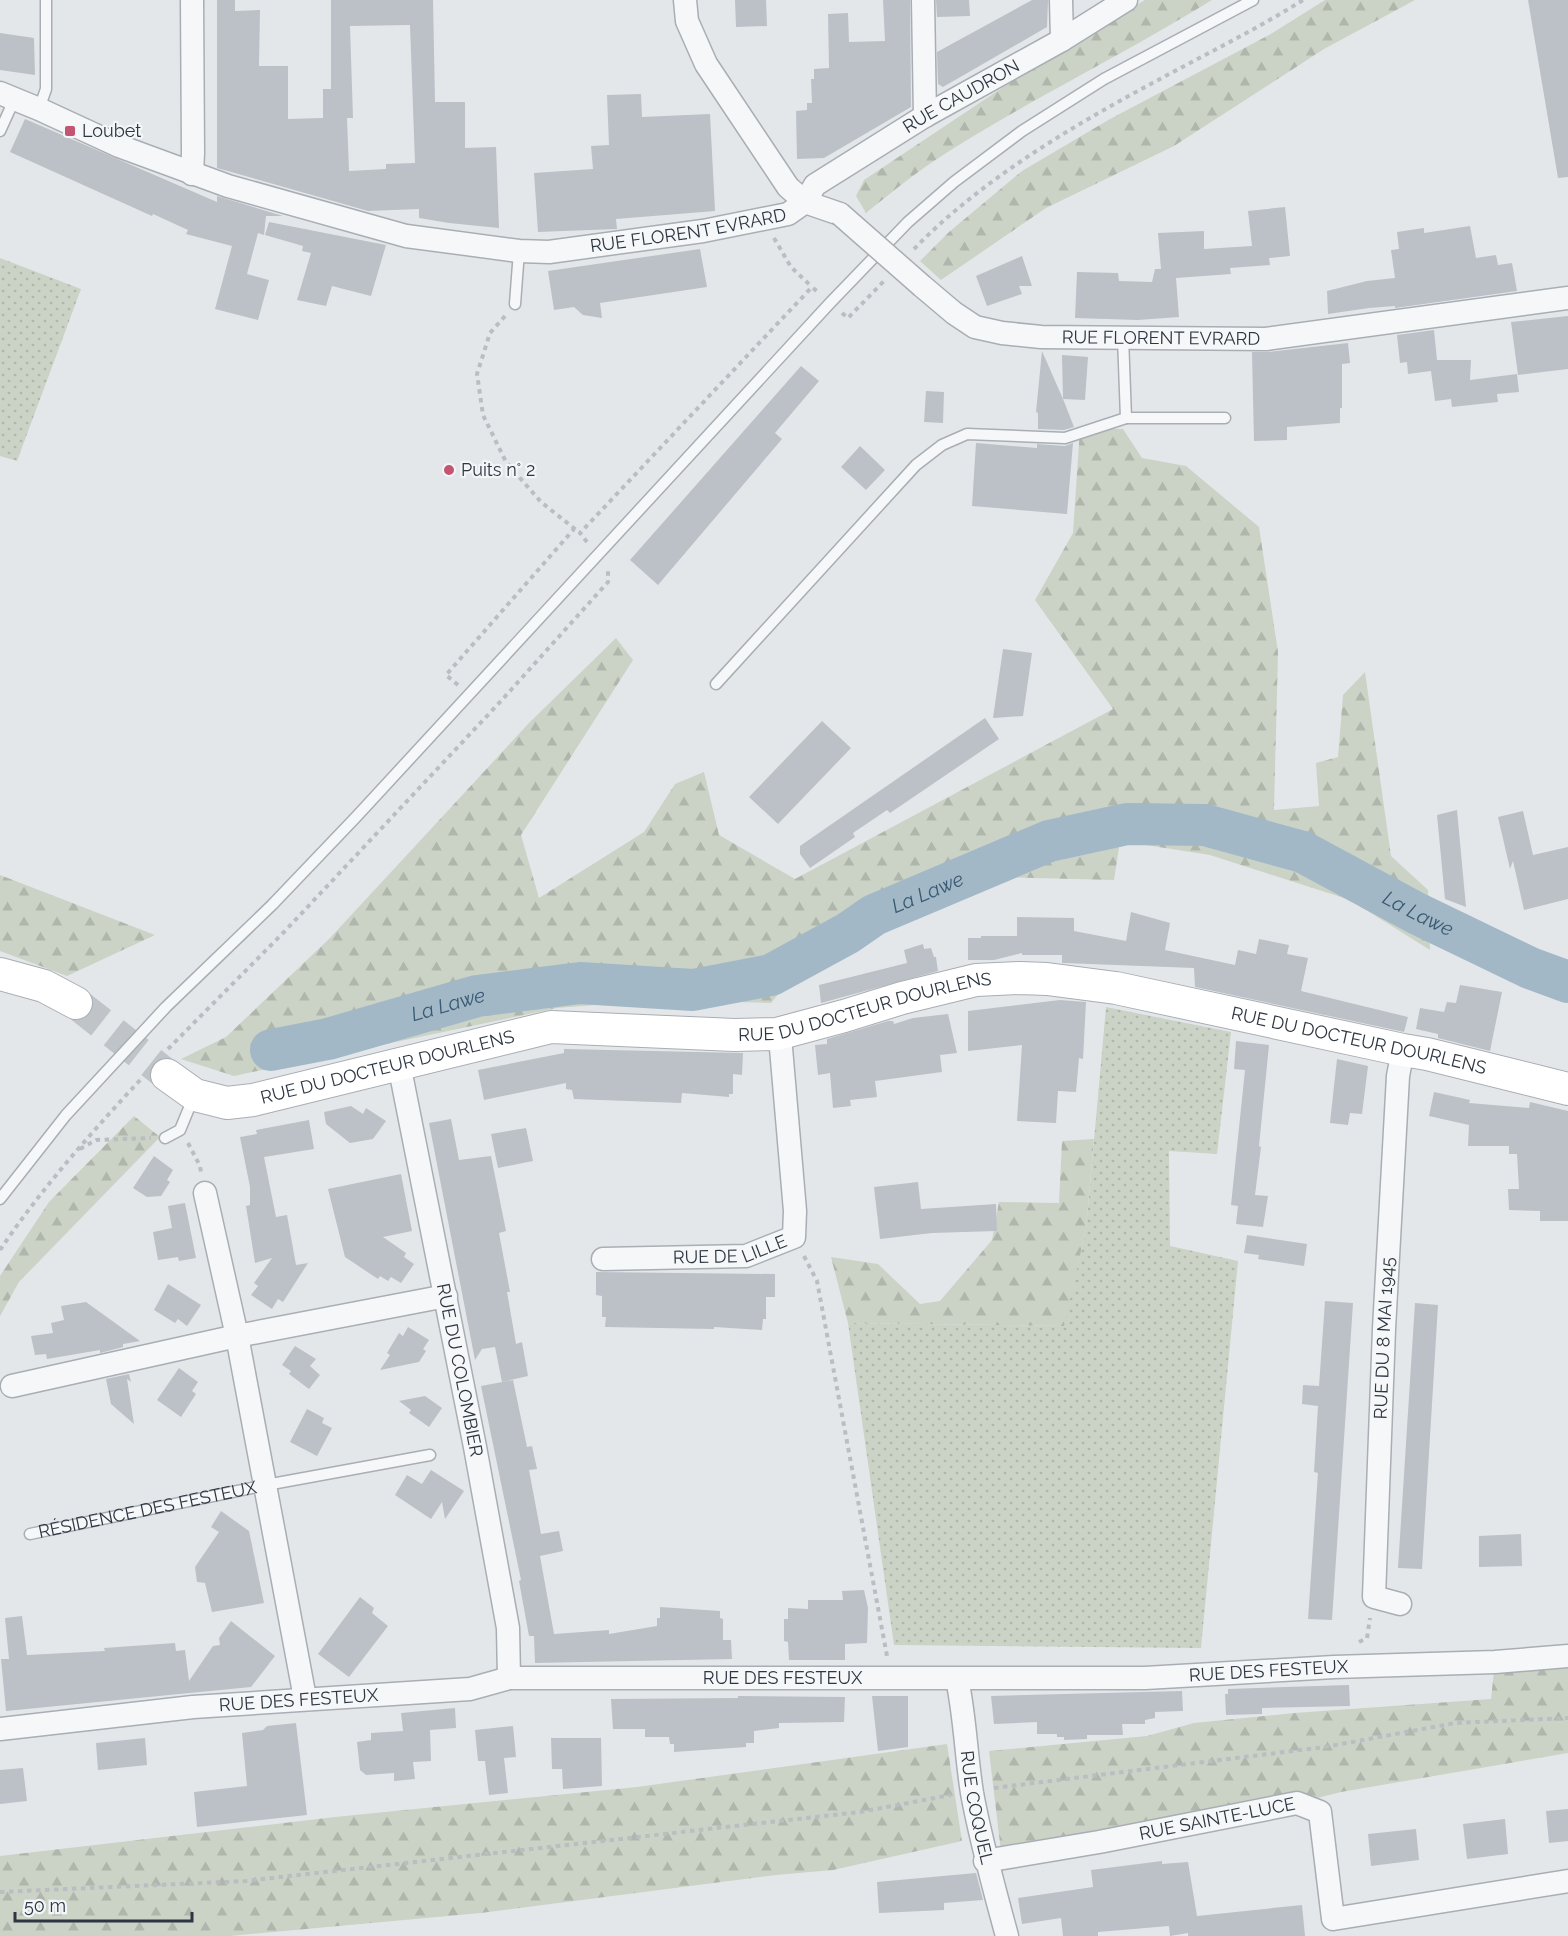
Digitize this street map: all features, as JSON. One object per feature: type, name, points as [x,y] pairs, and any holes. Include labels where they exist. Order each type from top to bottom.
[{"type":"street","points":[[192,0],[192,174]]},
{"type":"street","points":[[685,0],[687,21],[706,64],[788,187],[806,202]]},
{"type":"street","points":[[923,0],[925,116]]},
{"type":"street","points":[[1061,0],[1062,40]]},
{"type":"street","name":"RUE CAUDRON","points":[[806,202],[815,185],[925,116],[1062,40],[1126,0]]},
{"type":"street","name":"RUE FLORENT EVRARD","points":[[5,96],[119,146],[192,174],[406,236],[519,251],[560,251],[703,231],[788,214],[806,202],[840,214],[954,314],[975,327],[1002,333],[1123,338],[1266,339],[1568,298]]},
{"type":"street","points":[[0,974],[44,986],[76,1003]]},
{"type":"street","name":"RUE DU DOCTEUR DOURLENS","points":[[159,1068],[195,1095],[227,1103],[253,1101],[551,1027],[735,1035],[777,1034],[902,998],[976,980],[1020,978],[1047,979],[1116,988],[1427,1054],[1568,1089]]},
{"type":"street","name":"RUE DE LILLE","points":[[603,1258],[746,1256],[794,1237],[795,1210],[781,1048],[777,1034]]},
{"type":"street","name":"RUE DU 8 MAI 1945","points":[[1374,1597],[1385,1306],[1398,1076],[1403,1050]]},
{"type":"street","name":"RUE DU COLOMBIER","points":[[399,1064],[446,1296],[508,1628],[508,1678]]},
{"type":"street","name":"RÉSIDENCE DES FESTEUX","points":[[205,1193],[237,1336],[305,1698]]},
{"type":"street","points":[[12,1386],[237,1336],[446,1296]]},
{"type":"street","points":[[1374,1597],[1400,1604]]},
{"type":"street","name":"RUE DES FESTEUX","points":[[0,1730],[193,1707],[470,1689],[508,1678],[1145,1678],[1334,1667],[1495,1662],[1568,1656]]},
{"type":"street","name":"RUE COQUEL","points":[[957,1679],[962,1699],[972,1791],[985,1861],[1007,1936]]},
{"type":"street","name":"RUE SAINTE-LUCE","points":[[985,1861],[1109,1841],[1297,1803],[1320,1812],[1333,1919],[1568,1881]]},
{"type":"lane","points":[[39,109],[46,89],[46,0]]},
{"type":"lane","points":[[0,1199],[66,1115],[166,1007],[280,897],[830,303],[908,222],[954,182],[1022,131],[1104,79],[1253,0]]},
{"type":"lane","points":[[0,131],[10,109],[5,96]]},
{"type":"lane","points":[[515,304],[519,251]]},
{"type":"lane","points":[[1123,338],[1126,418]]},
{"type":"lane","points":[[716,684],[916,465],[942,445],[967,434],[1065,438],[1126,418],[1225,418]]},
{"type":"lane","points":[[165,1138],[180,1130],[195,1095]]},
{"type":"lane","name":"RÉSIDENCE DES FESTEUX","points":[[30,1534],[266,1485],[430,1455]]},
{"type":"path","points":[[909,254],[966,202],[1075,126],[1277,17],[1303,0]]},
{"type":"path","points":[[770,218],[774,238],[791,267],[848,318],[886,278]]},
{"type":"path","points":[[580,533],[812,287]]},
{"type":"path","points":[[0,1250],[77,1151],[159,1068],[489,714],[608,582],[607,562],[598,555],[580,533],[541,502],[506,462],[483,416],[477,374],[490,333],[515,304]]},
{"type":"path","points":[[489,714],[446,675],[574,529]]},
{"type":"path","points":[[180,1130],[200,1166],[205,1193]]},
{"type":"path","points":[[77,1151],[96,1140],[165,1138]]},
{"type":"path","points":[[794,1237],[817,1281],[891,1679]]},
{"type":"path","points":[[1334,1667],[1340,1652],[1366,1638],[1374,1597]]},
{"type":"path","points":[[0,1892],[246,1881],[860,1812],[972,1791],[1325,1747],[1455,1723],[1568,1718]]},
{"type":"green space","points":[[1145,0],[1212,0],[965,141],[898,187],[866,213],[856,196],[864,180],[1059,50]]},
{"type":"green space","points":[[1325,0],[1415,0],[1324,49],[1174,146],[1046,208],[941,280],[920,261],[949,232],[1022,171],[1110,119],[1269,35]]},
{"type":"green space","points":[[0,258],[81,289],[17,461],[0,456]]},
{"type":"green space","points":[[1080,428],[1123,429],[1142,458],[1186,466],[1259,527],[1278,652],[1274,810],[1319,806],[1316,763],[1338,757],[1343,695],[1365,672],[1391,856],[1428,890],[1430,950],[1350,900],[1210,855],[1120,841],[1114,880],[1000,877],[849,908],[771,1003],[659,1000],[557,1008],[234,1076],[181,1059],[226,1037],[330,938],[529,723],[616,638],[633,660],[521,835],[539,898],[644,832],[675,784],[704,772],[719,835],[795,879],[1113,709],[1035,600],[1073,533]]},
{"type":"green space","points":[[0,875],[155,935],[67,976],[0,951]]},
{"type":"green space","points":[[1106,1007],[1231,1032],[1217,1154],[1169,1151],[1170,1246],[1238,1261],[1201,1648],[894,1645],[848,1323],[1063,1326],[1086,1229]]},
{"type":"green space","points":[[134,1116],[160,1137],[19,1282],[0,1316],[0,1276],[49,1202]]},
{"type":"green space","points":[[1094,1139],[1086,1229],[1064,1326],[848,1323],[831,1257],[878,1264],[920,1304],[940,1301],[992,1240],[999,1202],[1059,1203],[1062,1141]]},
{"type":"green space","points":[[1568,1656],[1568,1753],[1341,1792],[1297,1803],[1002,1860],[989,1751],[1147,1736],[1194,1723],[1294,1713],[1491,1699],[1495,1662]]},
{"type":"green space","points":[[947,1744],[962,1841],[833,1870],[776,1875],[481,1913],[230,1936],[0,1936],[0,1856],[335,1817],[637,1787]]},
{"type":"building","points":[[217,0],[235,0],[235,11],[260,10],[259,66],[288,66],[288,119],[323,118],[323,89],[331,89],[331,0],[433,0],[435,102],[465,102],[465,148],[496,147],[499,228],[419,218],[419,209],[368,211],[217,168]],"holes":[[[410,25],[415,163],[386,164],[386,169],[349,171],[347,118],[353,118],[350,26]]]},
{"type":"building","points":[[735,0],[766,0],[767,26],[736,27]]},
{"type":"building","points":[[883,0],[910,0],[911,107],[824,158],[797,159],[796,111],[807,110],[807,103],[812,103],[811,79],[814,79],[814,69],[829,68],[828,14],[848,13],[849,42],[885,41]]},
{"type":"building","points":[[936,0],[969,0],[970,16],[937,17]]},
{"type":"building","points":[[1032,0],[1048,0],[1047,27],[943,87],[938,84],[937,52]]},
{"type":"building","points":[[1528,0],[1568,0],[1568,177],[1558,178]]},
{"type":"building","points":[[0,33],[34,38],[35,75],[0,70]]},
{"type":"building","points":[[641,94],[642,117],[710,114],[715,211],[616,219],[617,229],[538,232],[534,173],[593,169],[591,146],[609,145],[607,95]]},
{"type":"building","points":[[25,119],[217,202],[217,196],[283,216],[266,216],[264,235],[258,233],[247,274],[269,280],[258,320],[215,309],[232,246],[186,234],[188,230],[10,152]]},
{"type":"building","points":[[1285,207],[1290,256],[1269,258],[1270,265],[1230,268],[1231,274],[1176,278],[1179,317],[1138,320],[1075,318],[1077,272],[1118,273],[1119,281],[1152,282],[1155,269],[1161,269],[1158,233],[1204,231],[1204,249],[1252,246],[1248,211]]},
{"type":"building","points":[[269,222],[386,245],[371,296],[332,286],[326,306],[297,300],[311,253],[302,251],[303,246],[265,235]]},
{"type":"building","points":[[1470,226],[1476,258],[1496,255],[1498,265],[1512,263],[1517,291],[1395,308],[1395,306],[1369,308],[1328,314],[1327,291],[1367,281],[1395,278],[1391,250],[1399,249],[1397,232],[1424,228],[1424,233]]},
{"type":"building","points":[[700,249],[707,287],[600,303],[602,318],[583,315],[574,307],[554,310],[548,271]]},
{"type":"building","points":[[1022,256],[1032,286],[1019,286],[1022,294],[987,306],[976,276]]},
{"type":"building","points":[[1568,316],[1568,369],[1518,375],[1511,322]]},
{"type":"building","points":[[1434,330],[1437,360],[1471,360],[1470,380],[1517,374],[1519,392],[1497,394],[1498,402],[1452,407],[1451,399],[1435,401],[1431,371],[1408,374],[1407,362],[1400,363],[1397,335]]},
{"type":"building","points":[[1348,343],[1350,363],[1342,364],[1340,423],[1287,427],[1287,440],[1254,441],[1252,352]]},
{"type":"building","points":[[1042,351],[1074,427],[1064,430],[1038,429],[1038,413],[1036,412]]},
{"type":"building","points":[[1062,355],[1088,357],[1085,400],[1063,399]]},
{"type":"building","points":[[801,366],[819,381],[775,433],[782,439],[658,585],[630,560]]},
{"type":"building","points":[[926,391],[944,392],[943,423],[924,422]]},
{"type":"building","points":[[976,443],[1037,448],[1037,444],[1065,446],[1073,443],[1067,514],[972,506]]},
{"type":"building","points":[[860,446],[885,470],[866,490],[841,467]]},
{"type":"building","points":[[1003,649],[1032,653],[1023,716],[993,718]]},
{"type":"building","points":[[985,718],[999,739],[890,813],[887,810],[853,833],[855,837],[810,868],[800,854],[800,846]]},
{"type":"building","points":[[822,721],[851,748],[778,824],[749,797]]},
{"type":"building","points":[[1457,810],[1466,907],[1445,899],[1437,815]]},
{"type":"building","points":[[1523,811],[1533,855],[1568,847],[1568,899],[1524,910],[1513,861],[1510,869],[1498,817]]},
{"type":"building","points":[[1131,912],[1170,923],[1165,950],[1235,965],[1238,950],[1256,954],[1259,939],[1289,945],[1287,954],[1308,958],[1301,991],[1408,1017],[1404,1032],[1195,987],[1194,968],[1062,963],[1062,955],[1022,955],[1022,953],[994,960],[968,960],[968,938],[1017,936],[1017,917],[1074,918],[1074,931],[1126,941]]},
{"type":"building","points":[[923,944],[924,949],[931,948],[936,957],[938,971],[821,1003],[819,985],[907,963],[904,950]]},
{"type":"building","points":[[1460,985],[1502,992],[1490,1051],[1438,1038],[1438,1034],[1416,1029],[1420,1008],[1444,1012],[1447,1002],[1456,1003]]},
{"type":"building","points":[[1060,1000],[1086,1002],[1083,1059],[1079,1058],[1076,1092],[1058,1091],[1056,1123],[1017,1121],[1022,1045],[968,1051],[968,1011]]},
{"type":"building","points":[[948,1014],[957,1053],[940,1055],[942,1072],[875,1081],[877,1097],[850,1100],[851,1106],[833,1108],[830,1073],[818,1075],[815,1045],[827,1044],[827,1039],[888,1021],[893,1021],[894,1024],[913,1018]]},
{"type":"building","points":[[1236,1041],[1269,1045],[1255,1195],[1268,1196],[1263,1227],[1236,1224],[1238,1206],[1231,1205],[1245,1070],[1234,1069]]},
{"type":"building","points":[[564,1049],[743,1053],[742,1075],[733,1074],[733,1094],[729,1094],[729,1097],[682,1093],[681,1103],[574,1099],[572,1090],[566,1089],[566,1083],[484,1100],[478,1070],[564,1053]]},
{"type":"building","points":[[1337,1059],[1368,1066],[1362,1114],[1350,1113],[1348,1125],[1330,1123]]},
{"type":"building","points":[[1434,1092],[1470,1100],[1469,1103],[1529,1108],[1530,1102],[1568,1111],[1568,1221],[1540,1221],[1540,1211],[1509,1210],[1508,1189],[1519,1189],[1517,1154],[1509,1154],[1509,1146],[1468,1146],[1469,1125],[1429,1116]]},
{"type":"building","points":[[351,1106],[363,1114],[366,1108],[386,1121],[373,1139],[350,1143],[326,1124],[324,1112]]},
{"type":"building","points":[[451,1119],[459,1160],[491,1156],[506,1231],[499,1233],[510,1292],[507,1292],[516,1344],[522,1342],[528,1376],[502,1382],[495,1347],[482,1349],[475,1360],[429,1123]]},
{"type":"building","points":[[309,1120],[314,1149],[264,1157],[276,1217],[287,1215],[296,1265],[308,1263],[283,1302],[278,1299],[272,1309],[251,1295],[258,1286],[254,1283],[272,1258],[255,1263],[246,1206],[250,1205],[250,1187],[240,1137],[257,1134],[256,1130]]},
{"type":"building","points":[[526,1128],[533,1161],[498,1168],[491,1134]]},
{"type":"building","points":[[154,1156],[173,1170],[167,1180],[170,1182],[161,1196],[147,1197],[133,1188]]},
{"type":"building","points":[[401,1174],[412,1231],[383,1237],[406,1253],[404,1257],[414,1264],[401,1283],[391,1277],[388,1281],[380,1276],[378,1279],[345,1257],[328,1189]]},
{"type":"building","points":[[918,1182],[921,1209],[996,1204],[997,1231],[932,1233],[880,1239],[874,1187]]},
{"type":"building","points":[[185,1203],[196,1258],[179,1261],[178,1257],[158,1260],[153,1232],[172,1228],[168,1206]]},
{"type":"building","points":[[1247,1235],[1307,1244],[1304,1266],[1258,1259],[1259,1255],[1244,1253]]},
{"type":"building","points":[[596,1272],[775,1274],[775,1297],[766,1297],[766,1319],[763,1319],[762,1330],[714,1327],[714,1329],[605,1327],[606,1317],[602,1317],[602,1296],[596,1295]]},
{"type":"building","points":[[168,1284],[201,1305],[187,1326],[178,1319],[175,1323],[154,1310]]},
{"type":"building","points":[[1325,1301],[1353,1303],[1332,1620],[1308,1619],[1318,1473],[1314,1472],[1318,1406],[1302,1404],[1303,1385],[1319,1386]]},
{"type":"building","points":[[86,1302],[140,1341],[123,1344],[123,1347],[100,1353],[100,1350],[47,1359],[46,1354],[35,1355],[31,1336],[53,1333],[51,1323],[64,1320],[61,1306]]},
{"type":"building","points":[[1415,1303],[1438,1305],[1422,1569],[1398,1568]]},
{"type":"building","points":[[408,1327],[429,1340],[423,1349],[426,1351],[419,1362],[380,1370],[390,1355],[387,1353],[399,1333],[403,1336]]},
{"type":"building","points":[[295,1346],[316,1359],[310,1366],[320,1375],[309,1389],[289,1374],[291,1371],[282,1365]]},
{"type":"building","points":[[179,1368],[198,1382],[192,1391],[196,1394],[181,1417],[157,1400]]},
{"type":"building","points":[[129,1374],[131,1382],[127,1379],[134,1424],[111,1404],[106,1379]]},
{"type":"building","points":[[513,1380],[527,1447],[532,1446],[537,1469],[529,1470],[541,1534],[559,1531],[563,1551],[540,1556],[554,1634],[609,1630],[609,1634],[657,1626],[660,1607],[720,1611],[720,1618],[723,1619],[723,1640],[731,1640],[732,1659],[535,1663],[534,1636],[529,1636],[519,1581],[521,1580],[481,1386]]},
{"type":"building","points":[[425,1396],[442,1408],[429,1427],[409,1413],[411,1410],[399,1401]]},
{"type":"building","points":[[307,1409],[324,1418],[322,1423],[332,1428],[317,1456],[290,1442]]},
{"type":"building","points":[[431,1470],[464,1491],[445,1519],[442,1502],[431,1519],[395,1495],[407,1475],[422,1484]]},
{"type":"building","points":[[221,1511],[249,1531],[264,1603],[212,1612],[205,1583],[197,1582],[195,1567],[219,1532],[211,1527]]},
{"type":"building","points":[[1521,1534],[1522,1566],[1479,1567],[1479,1536]]},
{"type":"building","points":[[864,1590],[868,1608],[867,1643],[845,1644],[845,1660],[789,1660],[788,1642],[784,1641],[784,1619],[788,1619],[788,1608],[808,1609],[808,1600],[843,1600],[842,1591]]},
{"type":"building","points":[[360,1597],[374,1608],[372,1613],[388,1626],[349,1677],[318,1654]]},
{"type":"building","points":[[22,1616],[27,1655],[105,1651],[104,1648],[175,1643],[176,1651],[185,1650],[189,1681],[213,1646],[220,1645],[219,1638],[231,1621],[275,1656],[251,1687],[6,1711],[1,1659],[9,1659],[5,1618]]},
{"type":"building","points":[[1349,1685],[1350,1706],[1262,1708],[1262,1714],[1226,1715],[1225,1694],[1228,1694],[1228,1689]]},
{"type":"building","points":[[1182,1691],[1183,1711],[1155,1712],[1155,1718],[1145,1720],[1145,1724],[1122,1724],[1123,1735],[1087,1735],[1087,1739],[1064,1740],[1064,1737],[1057,1737],[1057,1734],[1037,1734],[1037,1722],[994,1724],[991,1696]]},
{"type":"building","points":[[738,1696],[845,1697],[844,1722],[779,1723],[779,1728],[754,1731],[754,1743],[746,1743],[746,1747],[674,1752],[674,1744],[670,1744],[669,1737],[645,1737],[645,1729],[613,1729],[611,1699],[738,1698]]},
{"type":"building","points":[[872,1696],[908,1696],[908,1747],[878,1751]]},
{"type":"building","points":[[455,1708],[456,1728],[430,1730],[431,1761],[413,1762],[415,1779],[394,1781],[394,1773],[366,1775],[360,1770],[357,1742],[371,1740],[371,1733],[403,1731],[401,1713]]},
{"type":"building","points":[[296,1723],[307,1815],[197,1827],[194,1792],[247,1786],[242,1733],[263,1730],[267,1726]]},
{"type":"building","points":[[513,1726],[516,1757],[504,1758],[508,1793],[489,1795],[485,1761],[478,1761],[475,1730]]},
{"type":"building","points":[[145,1738],[147,1765],[98,1770],[96,1743]]},
{"type":"building","points":[[551,1738],[601,1738],[602,1786],[563,1789],[562,1769],[552,1769]]},
{"type":"building","points":[[23,1768],[27,1801],[0,1804],[0,1770]]},
{"type":"building","points":[[1568,1809],[1568,1841],[1549,1843],[1546,1811]]},
{"type":"building","points":[[1505,1819],[1508,1854],[1467,1859],[1463,1824]]},
{"type":"building","points":[[1416,1829],[1419,1860],[1371,1866],[1368,1834]]},
{"type":"building","points":[[1162,1861],[1162,1864],[1188,1862],[1197,1916],[1302,1905],[1305,1936],[1188,1936],[1188,1933],[1170,1936],[1169,1926],[1098,1932],[1098,1936],[1063,1936],[1061,1918],[1022,1924],[1018,1898],[1093,1887],[1091,1870]]},
{"type":"building","points":[[976,1873],[983,1900],[944,1903],[944,1910],[879,1913],[877,1882]]},
{"type":"waterway","name":"La Lawe","points":[[271,1050],[328,1039],[477,996],[580,983],[693,990],[771,975],[848,933],[874,915],[1049,841],[1127,824],[1205,825],[1303,852],[1416,913],[1530,968],[1568,982]]},
{"type":"tunnel","points":[[76,1003],[167,1075]]},
{"type":"place","name":"Loubet","points":[[70,131]]},
{"type":"place","name":"Puits n° 2","points":[[449,470]]}]
